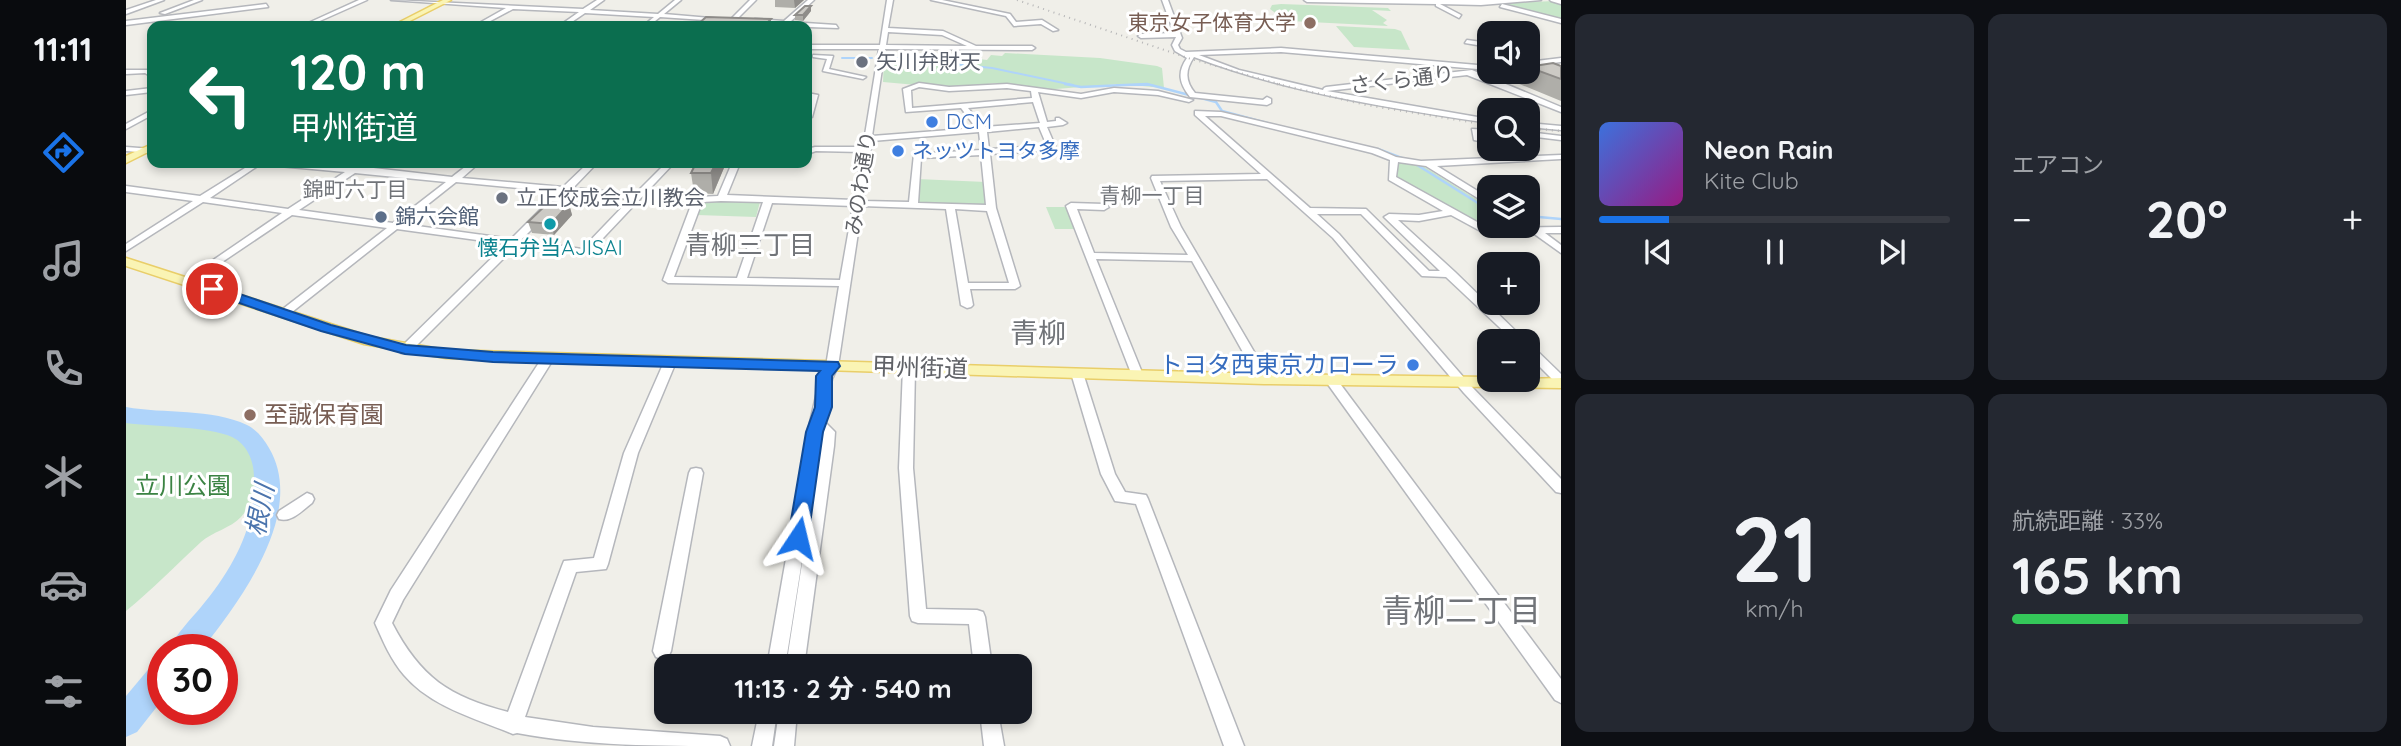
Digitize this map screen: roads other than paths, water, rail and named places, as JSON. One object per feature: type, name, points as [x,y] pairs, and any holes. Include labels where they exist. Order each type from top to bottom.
[{"type":"main road","points":[[405,21],[445,1]]},
{"type":"main road","points":[[126,160],[147,150]]},
{"type":"main road","name":"甲州街道","points":[[126,261],[283,314],[405,350],[548,358],[1264,379],[1561,382]]},
{"type":"street","points":[[126,12],[161,0]]},
{"type":"street","points":[[126,26],[199,0]]},
{"type":"street","points":[[316,21],[364,0]]},
{"type":"street","points":[[394,0],[743,21]]},
{"type":"street","points":[[486,21],[524,0]]},
{"type":"street","points":[[569,21],[601,0]]},
{"type":"street","points":[[652,21],[678,0]]},
{"type":"street","points":[[733,20],[753,0]]},
{"type":"street","points":[[787,21],[811,0]]},
{"type":"street","name":"みのわ通り","points":[[832,366],[891,0]]},
{"type":"street","points":[[934,0],[1008,15],[1014,24],[1042,22],[1055,30]]},
{"type":"street","points":[[1165,0],[1178,35],[1175,45],[1191,57],[1184,67],[1182,78],[1191,97],[1189,108],[1311,211],[1561,488]]},
{"type":"street","points":[[1307,0],[1491,3],[1538,0]]},
{"type":"street","points":[[1553,0],[1561,1]]},
{"type":"street","points":[[1438,2],[1459,16]]},
{"type":"street","points":[[228,21],[274,3]]},
{"type":"street","points":[[1491,3],[1561,21]]},
{"type":"street","points":[[137,22],[266,6]]},
{"type":"street","points":[[126,26],[147,28]]},
{"type":"street","points":[[812,26],[836,27]]},
{"type":"street","points":[[886,30],[943,33],[979,49]]},
{"type":"street","points":[[1141,36],[1178,35]]},
{"type":"street","points":[[1467,42],[1477,43]]},
{"type":"street","points":[[812,47],[1032,48]]},
{"type":"street","points":[[1186,53],[1280,50],[1477,68]]},
{"type":"street","points":[[1186,53],[1237,71],[1315,91],[1477,119]]},
{"type":"street","points":[[812,55],[831,57],[825,70],[863,76]]},
{"type":"street","points":[[1540,62],[1561,60]]},
{"type":"street","points":[[126,72],[147,71]]},
{"type":"street","name":"さくら通り","points":[[1315,91],[1477,71]]},
{"type":"street","points":[[1466,72],[1561,110]]},
{"type":"street","points":[[1540,75],[1561,77]]},
{"type":"street","points":[[1035,95],[991,85],[949,89],[919,85],[907,89],[909,110],[963,106],[1035,95],[1081,96],[1114,90],[1267,103],[1267,99]]},
{"type":"street","points":[[126,93],[147,91]]},
{"type":"street","points":[[913,205],[917,156],[1052,148],[1042,124],[1035,95]]},
{"type":"street","points":[[963,106],[983,129],[991,208],[1015,286],[964,286]]},
{"type":"street","points":[[1198,113],[1253,121],[1375,151],[1407,163],[1477,160]]},
{"type":"street","points":[[126,127],[147,115]]},
{"type":"street","points":[[868,139],[1042,124]]},
{"type":"street","points":[[1540,126],[1561,128]]},
{"type":"street","points":[[1540,135],[1561,138]]},
{"type":"street","points":[[126,149],[147,149]]},
{"type":"street","points":[[812,150],[866,150]]},
{"type":"street","points":[[1540,157],[1561,156]]},
{"type":"street","points":[[1394,159],[1392,178],[1477,227]]},
{"type":"street","points":[[1425,164],[1477,195]]},
{"type":"street","points":[[126,248],[250,168]]},
{"type":"street","points":[[334,168],[636,197]]},
{"type":"street","points":[[188,282],[289,211],[360,168]]},
{"type":"street","points":[[283,314],[469,168]]},
{"type":"street","points":[[405,350],[588,168]]},
{"type":"street","points":[[126,189],[584,252],[665,168]]},
{"type":"street","points":[[721,198],[734,168]]},
{"type":"street","points":[[1264,379],[1176,227],[1155,178],[1268,176]]},
{"type":"street","points":[[845,283],[668,280],[698,200],[721,198],[991,208]]},
{"type":"street","points":[[741,281],[768,200]]},
{"type":"street","points":[[950,206],[967,305]]},
{"type":"street","points":[[1104,207],[1071,206],[1137,375]]},
{"type":"street","points":[[1311,211],[1363,211],[1426,274],[1451,274]]},
{"type":"street","points":[[1451,212],[1419,218],[1389,217],[1508,329]]},
{"type":"street","points":[[1540,229],[1561,230]]},
{"type":"street","points":[[1540,235],[1561,250]]},
{"type":"street","points":[[1090,256],[1195,258]]},
{"type":"street","points":[[548,358],[397,594],[383,623],[404,661],[424,682],[449,699],[513,725],[602,739],[720,746]]},
{"type":"street","points":[[1540,361],[1561,382]]},
{"type":"street","points":[[513,725],[570,566],[600,564],[631,453],[670,362]]},
{"type":"street","points":[[779,654],[828,432],[817,422],[823,407],[824,376],[832,366]]},
{"type":"street","points":[[909,368],[906,468],[918,617],[977,617],[981,654]]},
{"type":"street","points":[[1077,373],[1108,474],[1120,497],[1141,499],[1234,746]]},
{"type":"street","points":[[1331,380],[1561,694]]},
{"type":"street","points":[[662,650],[696,473]]},
{"type":"street","points":[[284,515],[307,499]]},
{"type":"street","points":[[796,654],[809,513]]},
{"type":"street","points":[[762,746],[766,724]]},
{"type":"street","points":[[784,746],[787,724]]},
{"type":"street","points":[[991,724],[994,746]]},
{"type":"waterway","points":[[842,58],[872,58]]},
{"type":"waterway","points":[[895,58],[992,68],[1073,85]]},
{"type":"waterway","points":[[1065,84],[1081,87],[1125,85]]},
{"type":"waterway","points":[[1117,85],[1125,85]]},
{"type":"waterway","points":[[1125,85],[1151,85]]},
{"type":"waterway","points":[[1125,85],[1151,85]]},
{"type":"waterway","points":[[1151,85],[1216,102],[1222,111],[1278,126]]},
{"type":"waterway","points":[[1378,149],[1407,160]]},
{"type":"waterway","points":[[1414,163],[1477,202]]},
{"type":"waterway","points":[[1540,217],[1561,219]]},
{"type":"waterway","name":"根川","points":[[126,415],[234,429],[242,432],[254,443],[262,457],[267,489],[257,539],[238,580],[196,634]]},
{"type":"waterway","name":"根川","points":[[126,721],[147,695]]},
{"type":"railway","points":[[1017,0],[1191,59],[1283,85]]},
{"type":"railway","points":[[1277,84],[1367,105],[1477,123]]},
{"type":"railway","points":[[1540,129],[1561,131]]},
{"type":"place","name":"東京女子体育大学","points":[[1310,23]]},
{"type":"place","name":"矢川弁財天","points":[[862,62]]},
{"type":"place","name":"DCM","points":[[932,122]]},
{"type":"place","name":"ネッツトヨタ多摩","points":[[898,151]]},
{"type":"place","name":"立正佼成会立川教会","points":[[502,198]]},
{"type":"place","name":"錦六会館","points":[[381,217]]},
{"type":"place","name":"懐石弁当AJISAI","points":[[550,224]]},
{"type":"place","name":"トヨタ西東京カローラ","points":[[1413,365]]},
{"type":"place","name":"至誠保育園","points":[[250,415]]},
{"type":"district","name":"錦町六丁目","points":[[355,190]]},
{"type":"district","name":"青柳一丁目","points":[[1152,196]]},
{"type":"district","name":"青柳三丁目","points":[[750,245]]},
{"type":"district","name":"青柳","points":[[1038,333]]},
{"type":"district","name":"青柳二丁目","points":[[1461,611]]},
{"type":"park label","name":"立川公園","points":[[183,486]]}]
